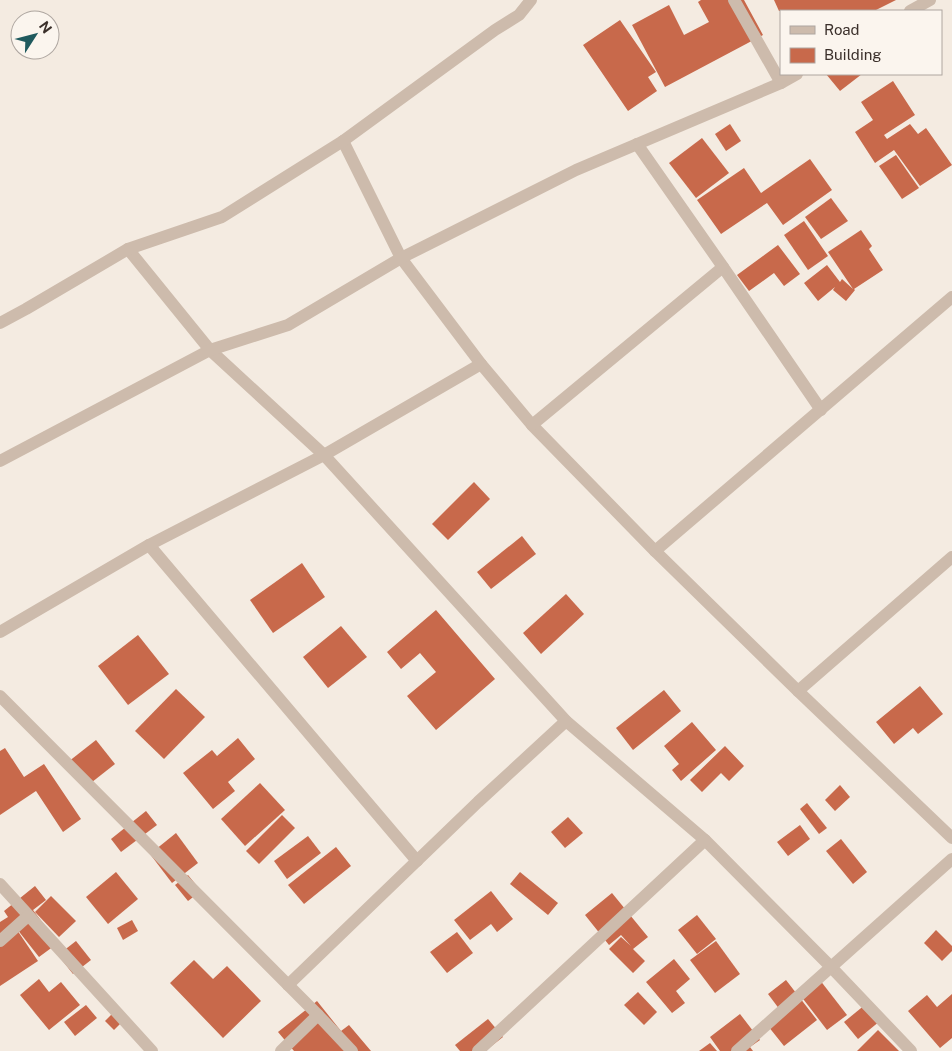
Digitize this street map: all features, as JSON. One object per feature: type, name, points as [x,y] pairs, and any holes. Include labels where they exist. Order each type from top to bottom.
[{"type":"street","points":[[0,323],[128,249],[222,217],[343,140],[495,30],[519,15],[531,0]]},
{"type":"street","points":[[734,0],[781,83]]},
{"type":"street","points":[[912,10],[930,0]]},
{"type":"street","points":[[0,461],[210,350],[288,325],[401,258],[576,170],[781,83],[795,75]]},
{"type":"street","points":[[343,140],[401,258],[481,364],[532,425],[655,551],[952,838]]},
{"type":"street","points":[[637,144],[821,410]]},
{"type":"street","points":[[128,249],[210,350],[324,455],[566,721],[705,840],[831,966],[910,1051]]},
{"type":"street","points":[[532,425],[723,267]]},
{"type":"street","points":[[655,551],[952,296]]},
{"type":"street","points":[[0,632],[149,544],[324,455],[481,364]]},
{"type":"street","points":[[149,544],[417,861]]},
{"type":"street","points":[[798,691],[952,557]]},
{"type":"street","points":[[1,699],[352,1051]]},
{"type":"street","points":[[288,985],[478,802],[566,721]]},
{"type":"street","points":[[478,1051],[705,840]]},
{"type":"street","points":[[737,1051],[952,859]]},
{"type":"street","points":[[0,884],[146,1049]]},
{"type":"street","points":[[0,941],[28,916]]},
{"type":"street","points":[[281,1051],[318,1015]]},
{"type":"building","points":[[701,0],[744,0],[763,35],[665,87],[632,25],[669,5],[684,35],[709,22],[698,2]]},
{"type":"building","points":[[774,0],[896,0],[876,10],[779,11]]},
{"type":"building","points":[[620,20],[656,72],[648,77],[657,91],[628,111],[583,45]]},
{"type":"building","points":[[827,75],[861,75],[840,91]]},
{"type":"building","points":[[893,81],[915,115],[884,135],[887,139],[910,124],[918,134],[926,128],[952,165],[920,186],[894,150],[875,163],[855,132],[873,120],[861,102]]},
{"type":"building","points":[[730,124],[741,141],[726,151],[715,134]]},
{"type":"building","points":[[702,138],[729,173],[696,198],[669,163]]},
{"type":"building","points":[[896,155],[919,188],[902,199],[879,166]]},
{"type":"building","points":[[810,159],[832,190],[783,225],[767,203],[721,234],[697,200],[744,168],[761,193]]},
{"type":"building","points":[[831,198],[848,221],[821,239],[805,217]]},
{"type":"building","points":[[804,221],[828,256],[808,270],[784,235]]},
{"type":"building","points":[[861,230],[872,246],[869,249],[883,270],[854,289],[846,301],[833,290],[835,287],[818,301],[804,283],[827,265],[840,282],[842,279],[853,289],[828,252]]},
{"type":"building","points":[[778,245],[800,274],[784,286],[774,273],[749,291],[737,275]]},
{"type":"building","points":[[474,482],[490,499],[448,540],[432,524]]},
{"type":"building","points":[[522,536],[536,554],[491,589],[477,572]]},
{"type":"building","points":[[302,563],[325,597],[273,633],[250,600]]},
{"type":"building","points":[[566,594],[584,614],[541,654],[523,633]]},
{"type":"building","points":[[436,610],[495,679],[436,730],[407,696],[436,672],[420,653],[401,669],[387,652]]},
{"type":"building","points":[[341,626],[367,657],[328,688],[303,657]]},
{"type":"building","points":[[138,635],[169,674],[128,705],[98,666]]},
{"type":"building","points":[[920,686],[943,714],[918,734],[913,728],[894,744],[876,722]]},
{"type":"building","points":[[176,689],[205,717],[164,759],[135,731]]},
{"type":"building","points":[[664,690],[681,711],[633,750],[616,728]]},
{"type":"building","points":[[692,722],[716,750],[681,781],[672,770],[679,764],[664,746]]},
{"type":"building","points":[[238,738],[255,759],[228,782],[235,791],[213,809],[183,773],[212,750],[217,756]]},
{"type":"building","points":[[96,740],[115,764],[87,786],[68,762]]},
{"type":"building","points":[[725,746],[744,766],[729,781],[721,773],[702,792],[690,780]]},
{"type":"building","points":[[5,748],[24,777],[44,764],[81,819],[63,832],[36,791],[0,815],[0,751]]},
{"type":"building","points":[[260,783],[285,810],[245,846],[221,819]]},
{"type":"building","points":[[840,785],[850,797],[835,811],[825,800]]},
{"type":"building","points":[[807,803],[827,828],[819,834],[800,809]]},
{"type":"building","points":[[146,811],[157,825],[121,852],[111,839]]},
{"type":"building","points":[[282,815],[295,828],[259,864],[246,851]]},
{"type":"building","points":[[568,817],[583,833],[565,848],[551,832]]},
{"type":"building","points":[[800,825],[810,839],[788,856],[777,842]]},
{"type":"building","points":[[176,833],[198,863],[172,883],[150,854]]},
{"type":"building","points":[[308,836],[321,853],[287,879],[274,861]]},
{"type":"building","points":[[841,839],[867,872],[853,884],[826,851]]},
{"type":"building","points":[[336,847],[351,866],[304,904],[288,885]]},
{"type":"building","points":[[116,872],[138,899],[108,924],[86,897]]},
{"type":"building","points":[[520,872],[558,903],[548,915],[510,884]]},
{"type":"building","points":[[188,875],[201,891],[188,901],[175,885]]},
{"type":"building","points":[[35,886],[46,900],[33,910],[58,943],[39,957],[13,924],[38,961],[0,986],[0,922],[8,917],[4,911]]},
{"type":"building","points":[[491,891],[513,919],[497,932],[491,924],[470,940],[454,920]]},
{"type":"building","points":[[612,893],[648,937],[633,949],[645,961],[633,973],[609,949],[621,937],[631,946],[621,935],[609,945],[585,915]]},
{"type":"building","points":[[51,896],[76,921],[59,937],[35,912]]},
{"type":"building","points":[[697,915],[716,939],[697,954],[678,930]]},
{"type":"building","points":[[132,920],[138,931],[123,940],[117,928]]},
{"type":"building","points":[[936,930],[952,946],[952,951],[942,961],[924,943]]},
{"type":"building","points":[[457,932],[473,953],[447,973],[430,952]]},
{"type":"building","points":[[76,941],[91,960],[73,974],[58,955]]},
{"type":"building","points":[[716,941],[740,974],[715,993],[690,960]]},
{"type":"building","points":[[674,959],[690,979],[676,991],[685,1003],[672,1013],[646,982]]},
{"type":"building","points":[[194,960],[213,979],[227,966],[261,1001],[223,1038],[170,983]]},
{"type":"building","points":[[816,975],[847,1015],[827,1030],[797,991]]},
{"type":"building","points":[[39,979],[49,992],[61,982],[80,1005],[49,1030],[20,995]]},
{"type":"building","points":[[786,980],[817,1020],[784,1046],[768,1026],[783,1014],[768,994]]},
{"type":"building","points":[[638,992],[657,1012],[644,1025],[624,1005]]},
{"type":"building","points":[[952,994],[952,1038],[940,1048],[908,1011],[927,995],[937,1007]]},
{"type":"building","points":[[317,1001],[341,1031],[349,1025],[371,1051],[294,1051],[278,1032]]},
{"type":"building","points":[[866,1004],[880,1021],[858,1039],[844,1022]]},
{"type":"building","points":[[86,1005],[97,1018],[75,1036],[64,1022]]},
{"type":"building","points":[[117,1009],[126,1018],[114,1030],[105,1021]]},
{"type":"building","points":[[740,1014],[760,1040],[750,1047],[753,1051],[720,1051],[710,1037]]},
{"type":"building","points":[[488,1019],[503,1037],[485,1051],[460,1051],[455,1045]]},
{"type":"building","points":[[878,1030],[899,1051],[857,1051]]},
{"type":"building","points":[[710,1043],[717,1051],[699,1051]]}]
